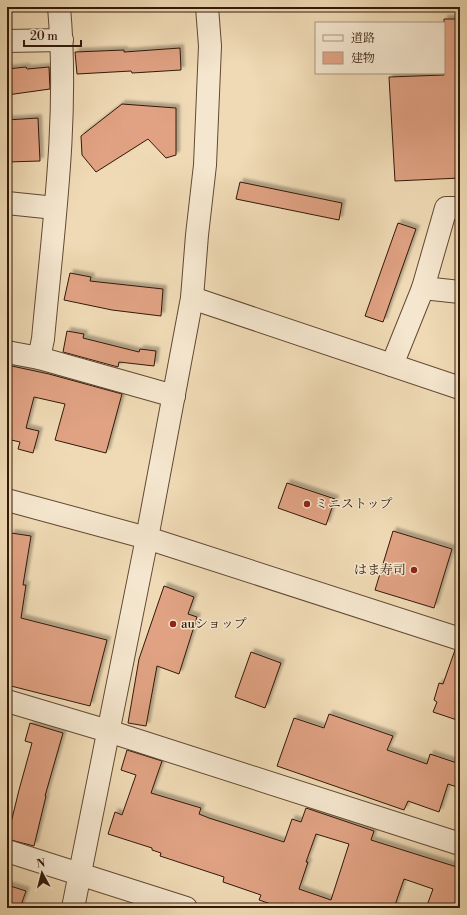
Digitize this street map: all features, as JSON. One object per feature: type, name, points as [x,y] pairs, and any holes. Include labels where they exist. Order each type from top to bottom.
[{"type":"street","points":[[40,358],[55,208],[62,117],[62,40],[59,7]]},
{"type":"street","points":[[73,908],[147,538],[192,298],[197,234],[205,165],[210,46],[207,7]]},
{"type":"street","points":[[7,41],[62,40]]},
{"type":"street","points":[[7,203],[55,208]]},
{"type":"street","points":[[392,365],[423,288],[446,208],[460,208]]},
{"type":"street","points":[[423,288],[460,292]]},
{"type":"street","points":[[192,298],[460,388]]},
{"type":"street","points":[[7,352],[40,358],[174,396]]},
{"type":"street","points":[[7,500],[147,538],[460,639]]},
{"type":"street","points":[[7,701],[108,731],[460,844]]},
{"type":"street","points":[[7,851],[186,908]]},
{"type":"building","points":[[444,19],[460,19],[460,178],[395,181],[389,77],[445,74]]},
{"type":"building","points":[[180,48],[181,70],[77,74],[75,52],[124,50],[124,52]]},
{"type":"building","points":[[26,67],[27,69],[49,67],[50,89],[7,95],[7,69]]},
{"type":"building","points":[[122,104],[176,108],[176,155],[166,158],[148,139],[96,172],[82,155],[81,136]]},
{"type":"building","points":[[38,118],[40,161],[7,162],[7,120]]},
{"type":"building","points":[[240,182],[342,203],[339,220],[236,199]]},
{"type":"building","points":[[398,223],[416,229],[383,322],[365,316]]},
{"type":"building","points":[[70,273],[91,277],[90,281],[163,289],[161,316],[112,310],[64,300]]},
{"type":"building","points":[[67,331],[84,334],[83,338],[139,352],[140,349],[156,351],[154,366],[119,362],[118,367],[63,352]]},
{"type":"building","points":[[7,365],[49,374],[122,394],[106,453],[55,440],[65,404],[34,397],[26,428],[39,431],[33,453],[18,449],[20,442],[7,439]]},
{"type":"building","name":"ミニストップ","points":[[287,483],[335,499],[326,525],[278,508]]},
{"type":"building","name":"はま寿司","points":[[393,531],[452,549],[434,608],[375,590]]},
{"type":"building","points":[[11,533],[31,536],[23,585],[26,585],[21,618],[107,640],[90,706],[7,685],[7,557]]},
{"type":"building","points":[[164,586],[194,597],[188,614],[197,617],[179,674],[157,666],[146,726],[128,723],[139,659]]},
{"type":"building","points":[[455,650],[460,651],[460,721],[433,712],[437,702],[434,700],[439,683],[443,684]]},
{"type":"building","points":[[251,652],[281,663],[265,708],[235,697]]},
{"type":"building","points":[[329,714],[393,736],[387,750],[427,764],[430,754],[460,764],[460,788],[448,784],[439,812],[408,801],[404,810],[277,766],[294,718],[324,728]]},
{"type":"building","points":[[30,723],[63,733],[45,796],[34,846],[7,839],[32,743],[25,741]]},
{"type":"building","points":[[127,750],[162,761],[151,793],[201,808],[199,814],[209,818],[284,842],[292,819],[301,822],[306,808],[374,831],[371,840],[460,868],[460,908],[426,908],[433,889],[404,879],[394,908],[305,908],[291,903],[289,908],[283,908],[259,900],[261,895],[223,882],[224,877],[160,856],[161,853],[152,850],[152,848],[108,834],[115,812],[122,815],[136,775],[121,770]],"holes":[[[316,834],[349,844],[331,900],[299,889],[308,862],[306,862]]]},
{"type":"building","points":[[7,885],[26,891],[20,908],[7,908]]},
{"type":"place","name":"ミニストップ","points":[[307,504]]},
{"type":"place","name":"はま寿司","points":[[414,570]]},
{"type":"place","name":"auショップ","points":[[173,624]]}]
